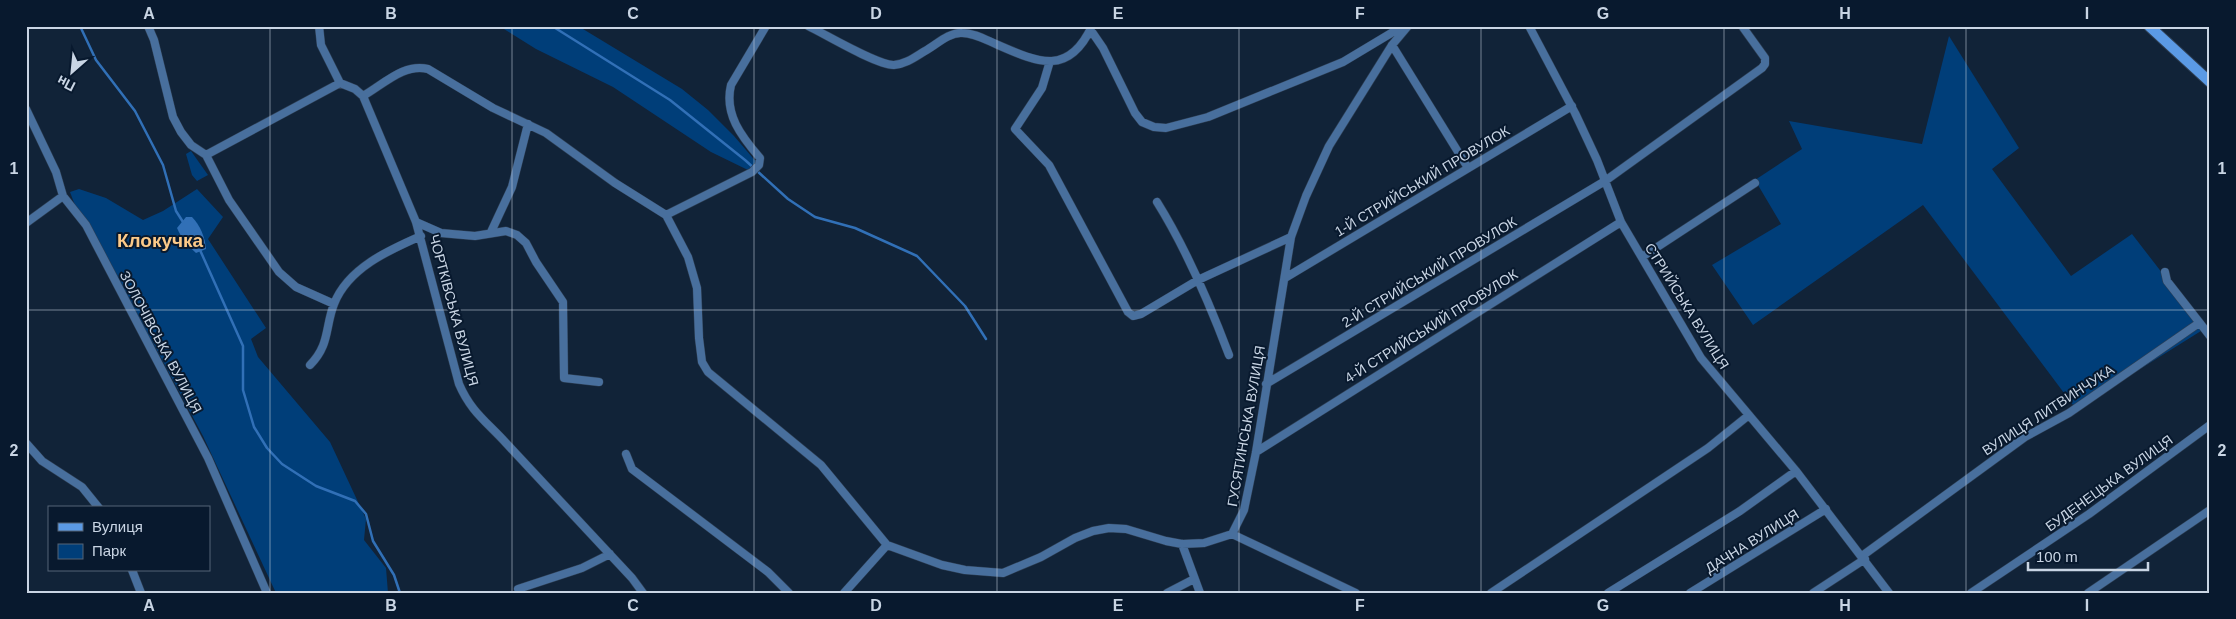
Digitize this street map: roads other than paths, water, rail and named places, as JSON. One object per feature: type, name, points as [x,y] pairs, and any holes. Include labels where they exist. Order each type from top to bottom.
[{"type":"street","points":[[148,26],[154,40],[174,117],[181,132],[191,145],[206,155],[229,200],[279,272],[296,287],[334,304]]},
{"type":"street","points":[[320,26],[321,45],[340,84],[355,89],[363,96],[395,75],[416,66],[428,69],[493,108],[546,133],[607,177],[666,215],[688,257],[698,288],[699,338],[702,362],[708,372],[821,465],[887,544],[950,567],[1003,573],[1042,558],[1075,538],[1101,530],[1126,529],[1182,544],[1204,544],[1232,534],[1356,593]]},
{"type":"street","points":[[666,215],[752,172],[759,165],[760,158],[735,125],[730,113],[728,96],[730,85],[766,26]]},
{"type":"street","points":[[808,26],[890,64],[906,62],[950,35],[961,32],[976,35],[1034,59],[1050,61],[1068,58],[1080,47],[1091,28],[1135,113],[1142,122],[1154,127],[1166,128],[1208,117],[1343,62],[1403,26]]},
{"type":"street","name":"ГУСЯТИНСЬКА ВУЛИЦЯ","points":[[1232,534],[1244,510],[1256,452],[1291,237],[1306,196],[1328,146],[1392,45],[1408,26]]},
{"type":"street","name":"СТРИЙСЬКА ВУЛИЦЯ","points":[[1528,26],[1572,106],[1621,222],[1701,358],[1796,470],[1864,557],[1888,593]]},
{"type":"street","name":"2-Й СТРИЙСЬКИЙ ПРОВУЛОК","points":[[1266,384],[1605,181],[1765,64],[1765,58],[1742,26]]},
{"type":"street","points":[[2149,26],[2210,82]]},
{"type":"street","points":[[1392,45],[1468,168]]},
{"type":"street","points":[[1050,61],[1042,88],[1015,129],[1049,165],[1128,312],[1133,316],[1141,314],[1198,280],[1291,237]]},
{"type":"street","points":[[206,155],[340,84]]},
{"type":"street","name":"ЧОРТКІВСЬКА ВУЛИЦЯ","points":[[363,96],[421,236],[459,384],[465,400],[474,413],[505,442],[610,554],[642,593]]},
{"type":"street","name":"1-Й СТРИЙСЬКИЙ ПРОВУЛОК","points":[[1285,278],[1572,106]]},
{"type":"street","name":"ЗОЛОЧІВСЬКА ВУЛИЦЯ","points":[[26,109],[29,120],[56,172],[63,196],[86,225],[208,458],[267,593]]},
{"type":"street","points":[[491,232],[512,187],[528,124]]},
{"type":"street","points":[[1642,257],[1755,183]]},
{"type":"street","points":[[26,223],[63,196]]},
{"type":"street","points":[[1158,202],[1180,238],[1229,355]]},
{"type":"street","points":[[416,222],[441,233],[475,236],[506,231],[517,235],[526,243],[536,262],[563,302],[564,378],[598,382]]},
{"type":"street","name":"4-Й СТРИЙСЬКИЙ ПРОВУЛОК","points":[[1256,452],[1621,222]]},
{"type":"street","points":[[310,365],[324,348],[334,304],[343,290],[366,264],[385,252],[421,236]]},
{"type":"street","points":[[2165,272],[2167,281],[2210,336]]},
{"type":"street","name":"ВУЛИЦЯ ЛИТВИНЧУКА","points":[[1813,593],[2024,437],[2069,413],[2199,323]]},
{"type":"street","points":[[1491,593],[1708,448],[1749,415]]},
{"type":"street","name":"БУДЕНЕЦЬКА ВУЛИЦЯ","points":[[1971,593],[2089,514],[2210,425]]},
{"type":"street","points":[[26,444],[42,460],[82,487],[97,506]]},
{"type":"street","points":[[626,454],[632,469],[753,560],[789,593]]},
{"type":"street","points":[[1608,593],[1740,511],[1796,470]]},
{"type":"street","name":"ДАЧНА ВУЛИЦЯ","points":[[1690,593],[1826,509]]},
{"type":"street","points":[[2088,593],[2210,510]]},
{"type":"street","points":[[844,593],[887,544]]},
{"type":"street","points":[[1182,544],[1200,593]]},
{"type":"street","points":[[518,588],[582,568],[610,554]]},
{"type":"street","points":[[133,572],[141,593]]},
{"type":"street","points":[[1167,593],[1194,579]]},
{"type":"waterway","points":[[80,26],[96,60],[135,111],[163,165],[176,211],[183,222]]},
{"type":"waterway","points":[[552,26],[670,100],[745,160],[788,199],[815,217],[855,228],[917,256],[965,306],[986,339]]},
{"type":"waterway","points":[[200,250],[243,346],[243,390],[254,427],[267,448],[282,464],[316,486],[355,501],[366,514],[373,541],[394,575],[400,593]]},
{"type":"district","name":"Клокучка","points":[[160,240]]}]
